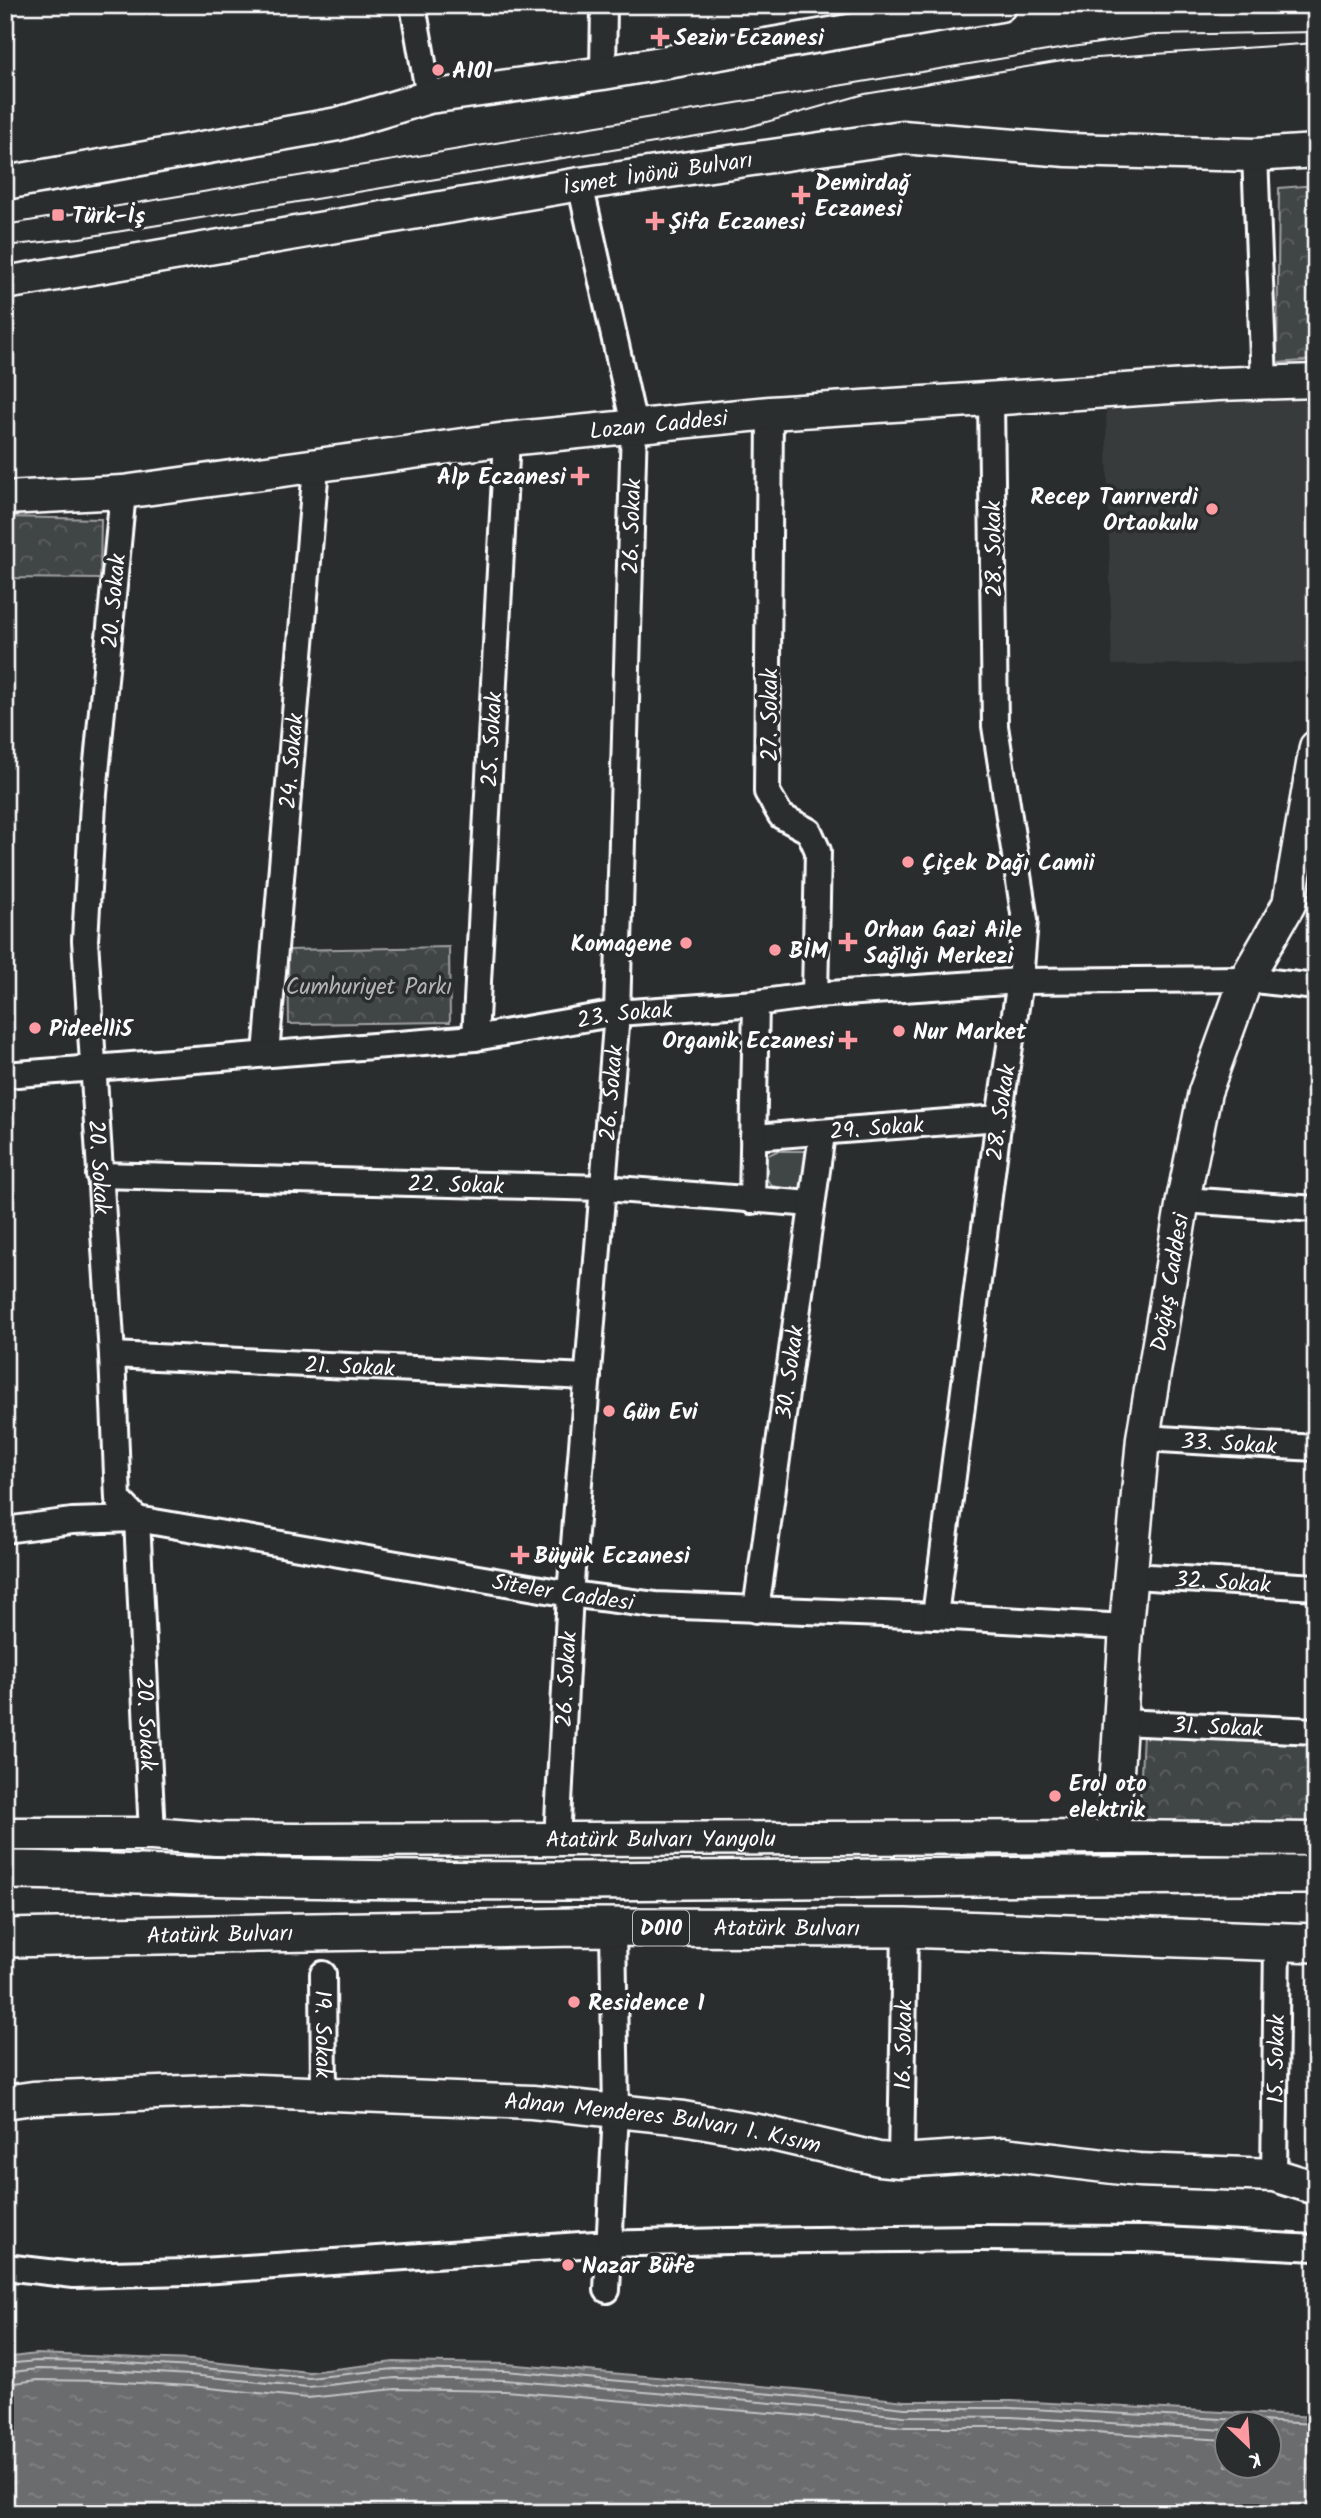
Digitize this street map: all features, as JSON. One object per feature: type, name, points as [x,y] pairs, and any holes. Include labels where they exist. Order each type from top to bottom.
[{"type":"highway","name":"D010","points":[[5,1870],[351,1879],[578,1881],[1153,1874],[1316,1875]]},
{"type":"highway","name":"Atatürk Bulvarı","points":[[5,1938],[577,1927],[905,1928],[1316,1943]]},
{"type":"main road","points":[[5,183],[338,124],[429,97],[603,73],[1000,5]]},
{"type":"main road","name":"İsmet İnönü Bulvarı","points":[[5,283],[580,184],[902,137],[1067,150],[1255,155],[1316,151]]},
{"type":"main road","name":"Lozan Caddesi","points":[[5,498],[123,492],[507,439],[769,412],[1316,380]]},
{"type":"main road","name":"Doğuş Caddesi","points":[[1113,1837],[1126,1627],[1143,1438],[1183,1200],[1205,1092],[1246,979],[1289,904],[1310,823],[1316,747]]},
{"type":"main road","name":"Atatürk Bulvarı Yanyolu","points":[[5,1834],[152,1834],[216,1839],[1316,1839]]},
{"type":"main road","points":[[351,1879],[544,1840]]},
{"type":"main road","name":"Adnan Menderes Bulvarı 1. Kısım","points":[[5,2102],[33,2098],[234,2090],[532,2102],[683,2118],[763,2132],[878,2159],[901,2161],[1004,2154],[1138,2170],[1274,2175],[1316,2188]]},
{"type":"street","points":[[413,5],[429,97]]},
{"type":"street","points":[[603,73],[604,5]]},
{"type":"street","points":[[1255,155],[1264,382]]},
{"type":"street","name":"26. Sokak","points":[[544,1840],[570,1594],[617,1013],[634,425],[580,184]]},
{"type":"street","name":"28. Sokak","points":[[934,1616],[999,1118],[1020,981],[1025,920],[995,726],[991,398]]},
{"type":"street","name":"27. Sokak","points":[[769,412],[767,792],[781,816],[808,831],[818,851],[815,995]]},
{"type":"street","name":"25. Sokak","points":[[475,1038],[507,439]]},
{"type":"street","name":"24. Sokak","points":[[267,1054],[316,467]]},
{"type":"street","name":"20. Sokak","points":[[123,492],[93,804],[85,940],[112,1355],[118,1499],[137,1519],[152,1834]]},
{"type":"street","name":"23. Sokak","points":[[5,1075],[475,1038],[617,1013],[755,1003],[815,995],[1020,981],[1246,979],[1316,987]]},
{"type":"street","points":[[752,1201],[755,1003]]},
{"type":"street","name":"29. Sokak","points":[[753,1138],[999,1118]]},
{"type":"street","name":"30. Sokak","points":[[755,1610],[822,1134]]},
{"type":"street","name":"22. Sokak","points":[[99,1175],[604,1188],[812,1204]]},
{"type":"street","points":[[1183,1200],[1316,1209]]},
{"type":"street","name":"21. Sokak","points":[[112,1355],[588,1377]]},
{"type":"street","name":"33. Sokak","points":[[1143,1438],[1316,1448]]},
{"type":"street","name":"Siteler Caddesi","points":[[5,1530],[72,1521],[137,1519],[570,1594],[655,1605],[1126,1627]]},
{"type":"street","name":"32. Sokak","points":[[1132,1576],[1316,1587]]},
{"type":"street","name":"31. Sokak","points":[[1120,1722],[1316,1731]]},
{"type":"street","points":[[607,2290],[616,2112],[613,1928]]},
{"type":"street","name":"16. Sokak","points":[[901,2161],[905,1928]]},
{"type":"street","name":"15. Sokak","points":[[1274,2175],[1277,1943]]},
{"type":"street","name":"19. Sokak","points":[[324,1974],[324,2092]]},
{"type":"street","points":[[5,2267],[74,2275],[187,2272],[610,2244],[993,2238],[1144,2239],[1316,2248]]},
{"type":"shaded area","name":"Recep Tanrıverdi Ortaokulu","points":[[1316,398],[1316,612],[1307,663],[1112,665],[1106,406]]},
{"type":"green space","points":[[1316,185],[1316,360],[1277,363],[1279,188]]},
{"type":"green space","points":[[5,517],[101,519],[100,579],[5,578]]},
{"type":"green space","name":"Cumhuriyet Parkı","points":[[449,947],[450,1022],[289,1024],[288,950]]},
{"type":"green space","points":[[777,1151],[808,1151],[802,1191],[772,1186],[761,1171],[764,1157]]},
{"type":"green space","points":[[1143,1732],[1316,1740],[1316,1827],[1139,1820]]},
{"type":"water","points":[[36,2354],[192,2360],[309,2372],[394,2362],[506,2364],[905,2401],[1012,2401],[1212,2412],[1212,2480],[1282,2480],[1282,2415],[1316,2417],[1316,2513],[5,2513],[5,2358]]},
{"type":"tram line","points":[[5,225],[1065,48],[1155,35],[1316,32]]},
{"type":"tram line","points":[[5,246],[80,238],[745,128],[865,94],[1068,60],[1316,43]]},
{"type":"place","name":"Sezin Eczanesi","points":[[660,37]]},
{"type":"place","name":"A101","points":[[438,70]]},
{"type":"place","name":"Demirdağ Eczanesi","points":[[801,195]]},
{"type":"place","name":"Türk-İş","points":[[58,215]]},
{"type":"place","name":"Şifa Eczanesi","points":[[655,221]]},
{"type":"place","name":"Alp Eczanesi","points":[[580,476]]},
{"type":"place","name":"Recep Tanrıverdi Ortaokulu","points":[[1212,509]]},
{"type":"place","name":"Çiçek Dağı Camii","points":[[908,862]]},
{"type":"place","name":"Orhan Gazi Aile Sağlığı Merkezi","points":[[848,942]]},
{"type":"place","name":"Komagene","points":[[686,943]]},
{"type":"place","name":"BİM","points":[[775,950]]},
{"type":"place","name":"Pideelli5","points":[[35,1028]]},
{"type":"place","name":"Nur Market","points":[[899,1031]]},
{"type":"place","name":"Organik Eczanesi","points":[[848,1040]]},
{"type":"place","name":"Gün Evi","points":[[609,1411]]},
{"type":"place","name":"Büyük Eczanesi","points":[[520,1555]]},
{"type":"place","name":"Erol oto elektrik","points":[[1055,1796]]},
{"type":"place","name":"Residence 1","points":[[574,2002]]},
{"type":"place","name":"Nazar Büfe","points":[[568,2265]]}]
